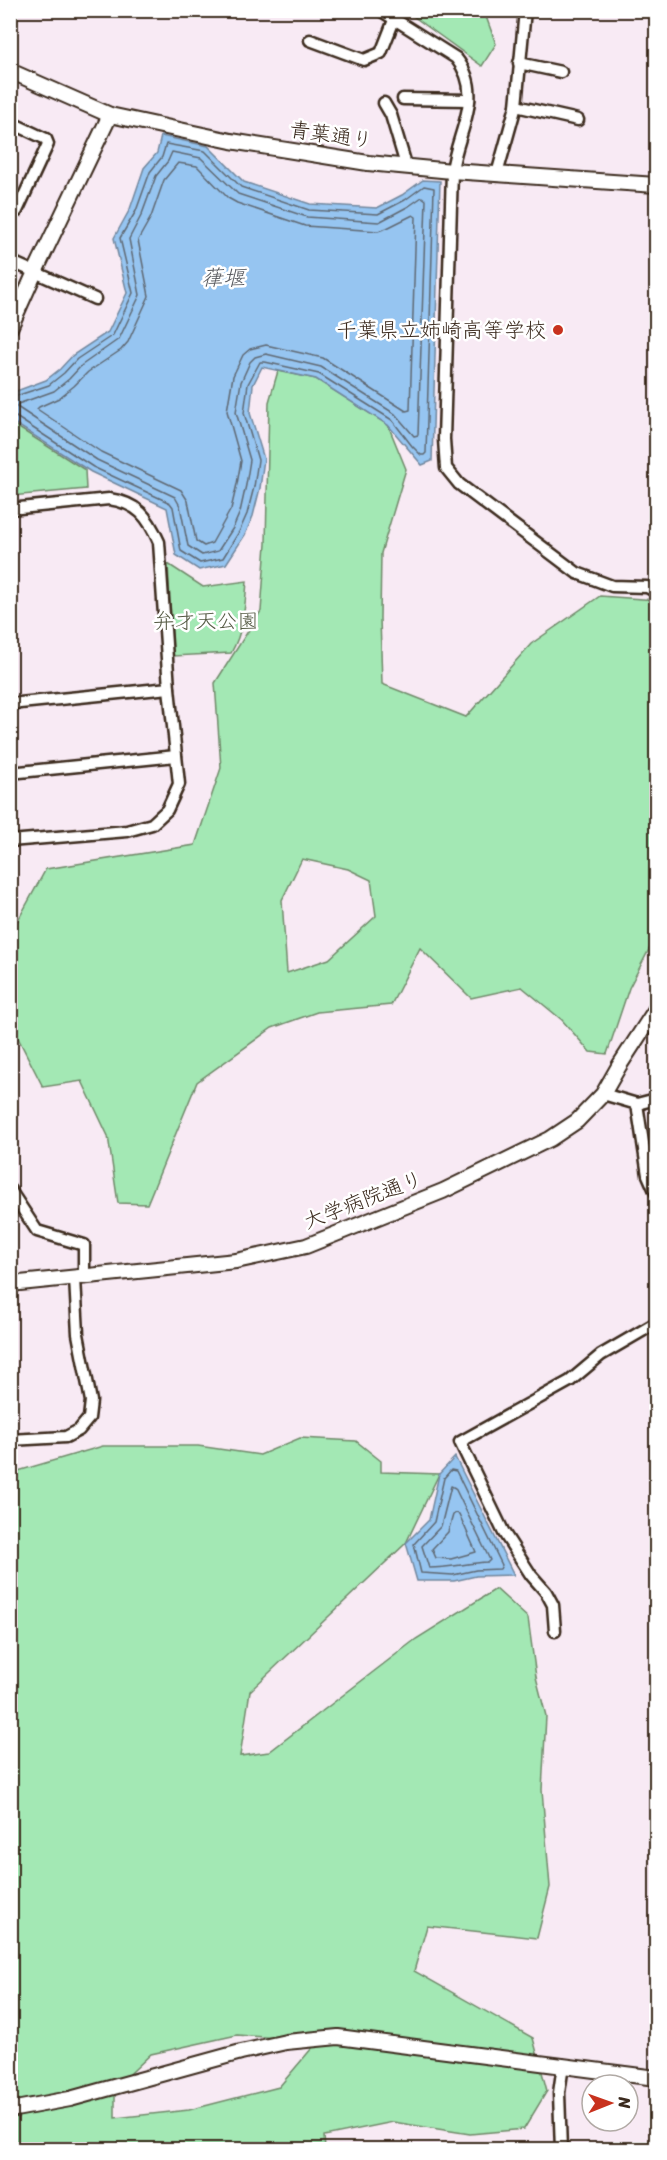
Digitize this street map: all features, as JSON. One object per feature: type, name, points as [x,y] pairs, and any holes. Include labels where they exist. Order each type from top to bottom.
[{"type":"street","points":[[380,10],[456,58],[469,81],[470,100],[452,171],[444,440],[446,468],[459,484],[577,573],[612,586],[646,587],[657,592]]},
{"type":"street","points":[[497,174],[516,106],[525,10]]},
{"type":"street","points":[[310,40],[364,60],[381,53],[394,20]]},
{"type":"street","points":[[519,63],[561,72]]},
{"type":"street","name":"青葉通り","points":[[10,71],[111,115],[231,141],[368,163],[657,185]]},
{"type":"street","points":[[403,99],[470,100]]},
{"type":"street","points":[[384,103],[391,116],[406,165]]},
{"type":"street","points":[[516,106],[578,120]]},
{"type":"street","points":[[10,328],[111,115]]},
{"type":"street","points":[[10,122],[46,139],[48,144],[17,211],[10,212]]},
{"type":"street","points":[[10,261],[95,299]]},
{"type":"street","points":[[10,508],[109,499],[135,507],[150,521],[159,542],[169,688],[179,784],[167,810],[152,824],[127,831],[10,841]]},
{"type":"street","points":[[10,704],[169,688]]},
{"type":"street","points":[[10,773],[176,756]]},
{"type":"street","name":"大学病院通り","points":[[10,1284],[236,1261],[306,1246],[443,1191],[550,1138],[577,1121],[603,1094],[657,1009]]},
{"type":"street","points":[[603,1094],[637,1104],[657,1099]]},
{"type":"street","points":[[637,1104],[648,1175],[657,1193]]},
{"type":"street","points":[[10,1190],[37,1231],[84,1245],[79,1277],[77,1323],[92,1401],[90,1415],[85,1425],[66,1437],[10,1440]]},
{"type":"street","points":[[555,1631],[553,1605],[550,1598],[531,1575],[504,1533],[460,1442],[570,1381],[601,1355],[657,1323]]},
{"type":"street","points":[[10,2110],[70,2099],[241,2052],[286,2042],[338,2037],[657,2078]]},
{"type":"street","points":[[561,2150],[559,2093],[563,2066]]},
{"type":"green space","points":[[406,11],[484,11],[496,44],[482,66]]},
{"type":"green space","points":[[278,371],[316,379],[388,425],[406,469],[381,553],[382,684],[466,717],[531,644],[600,596],[656,600],[656,936],[629,988],[607,1054],[590,1052],[562,1020],[522,987],[471,998],[420,948],[391,1005],[317,1012],[272,1028],[197,1082],[147,1204],[118,1203],[108,1136],[82,1081],[43,1087],[18,1038],[11,1036],[11,933],[46,869],[195,845],[221,768],[215,683],[261,611],[266,544],[269,402]],"holes":[[[302,859],[348,869],[371,880],[376,916],[329,959],[287,973],[282,900]]]},
{"type":"green space","points":[[11,423],[85,470],[86,489],[11,496]]},
{"type":"green space","name":"弁才天公園","points":[[168,564],[203,587],[247,581],[241,627],[231,653],[173,656]]},
{"type":"green space","points":[[300,1438],[356,1441],[381,1461],[381,1472],[439,1474],[406,1543],[250,1691],[240,1756],[269,1752],[416,1639],[496,1589],[528,1618],[536,1677],[546,1716],[542,1790],[550,1887],[537,1938],[427,1926],[414,1971],[533,2038],[547,2091],[524,2129],[470,2134],[393,2122],[324,2136],[325,2150],[11,2150],[11,1473],[103,1446],[198,1446],[260,1455]],"holes":[[[237,2035],[318,2041],[279,2087],[189,2110],[115,2118],[115,2088],[151,2054]]]},
{"type":"water","name":"葎堰","points":[[161,136],[208,146],[244,182],[310,204],[377,208],[402,195],[423,180],[440,181],[432,461],[422,465],[388,425],[316,379],[262,367],[253,385],[250,413],[264,459],[253,516],[245,535],[226,564],[199,570],[176,555],[167,508],[91,472],[11,421],[11,393],[46,380],[73,355],[108,332],[127,293],[114,238],[130,209],[144,168],[157,153]]},
{"type":"water","points":[[455,1457],[514,1575],[476,1576],[454,1581],[417,1581],[406,1543],[429,1520],[439,1474]]},
{"type":"place","name":"千葉県立姉崎高等学校","points":[[558,330]]}]
